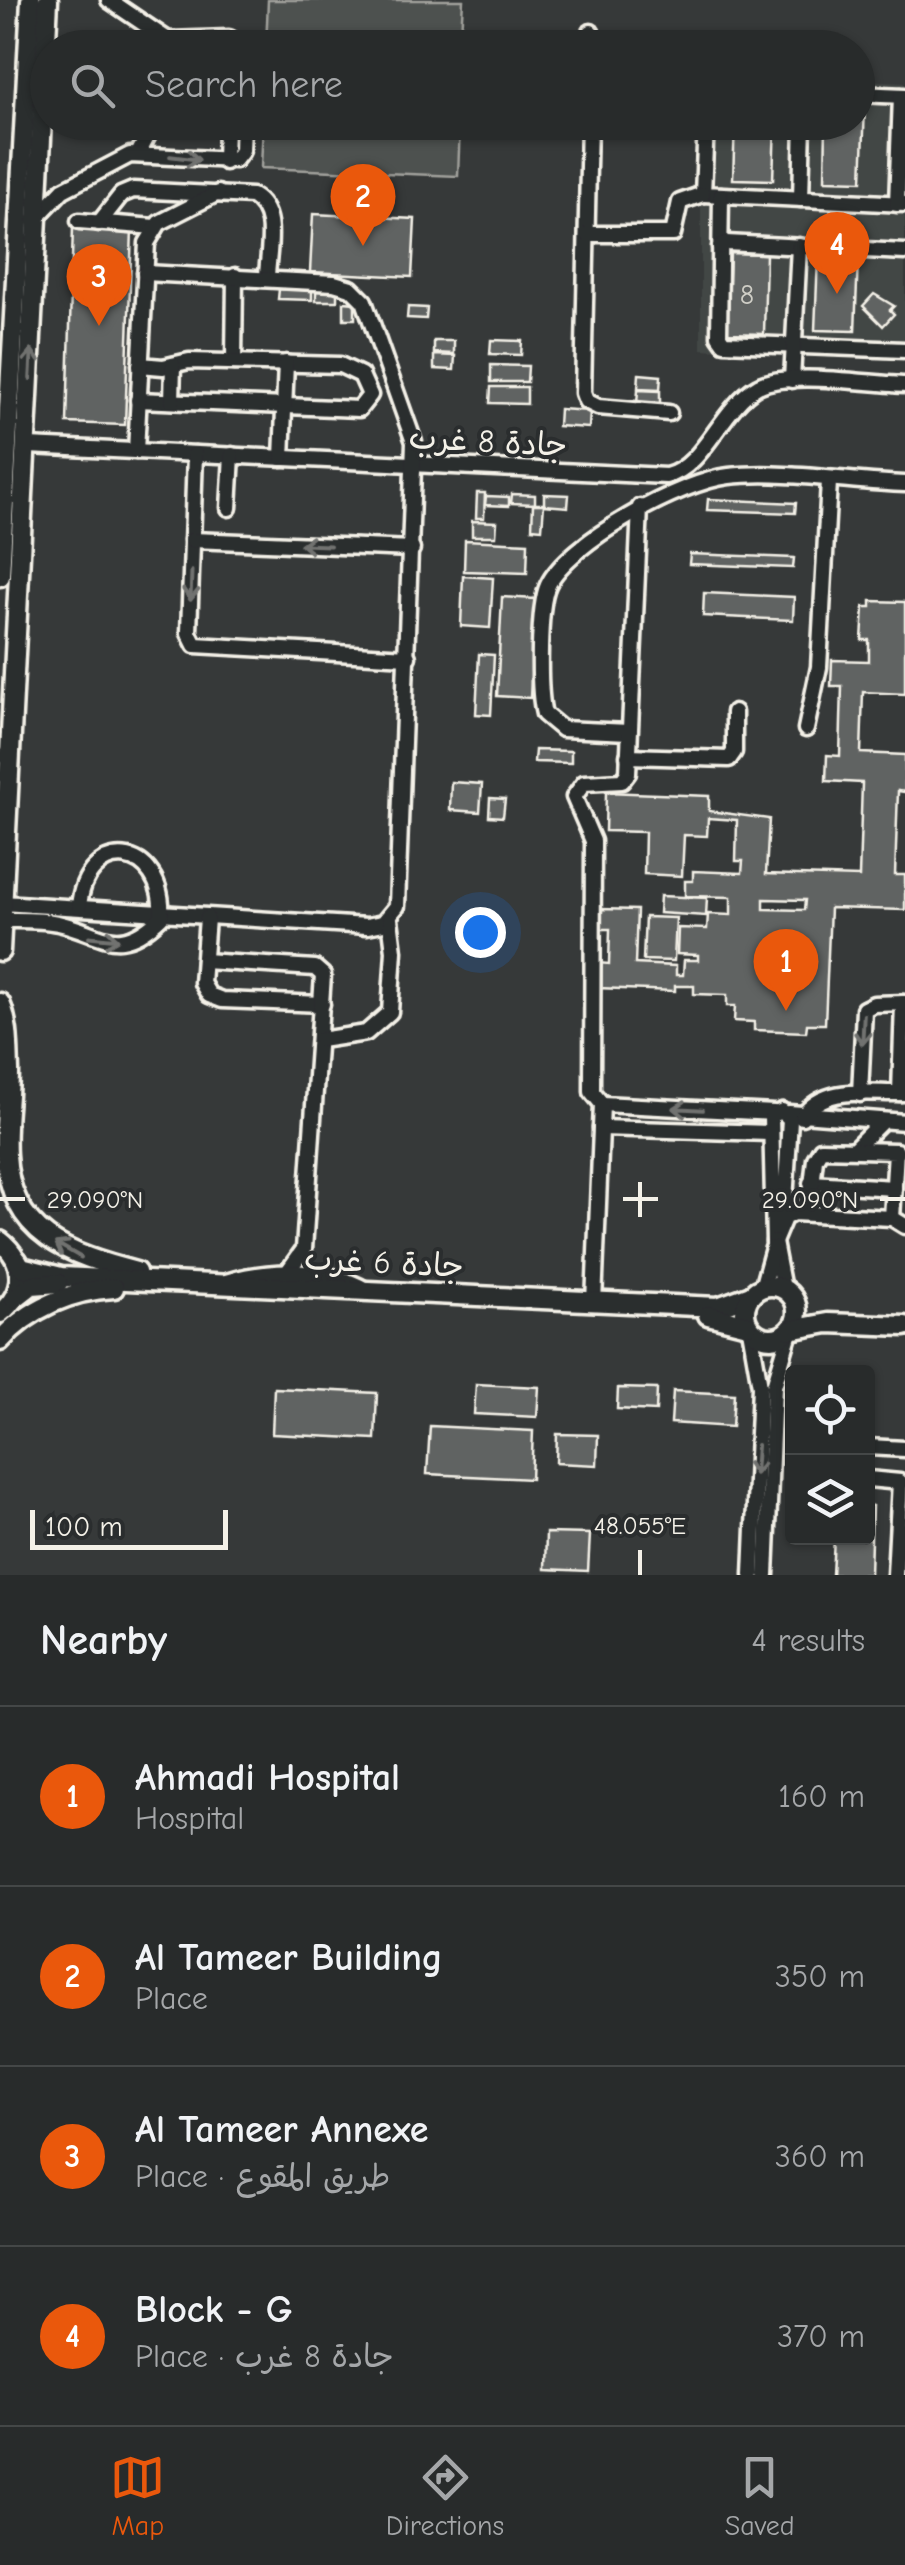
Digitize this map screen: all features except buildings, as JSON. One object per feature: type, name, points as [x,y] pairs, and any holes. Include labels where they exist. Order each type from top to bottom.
[{"type":"main road","points":[[0,576],[30,0]]},
{"type":"main road","points":[[47,30],[48,0]]},
{"type":"main road","points":[[0,950],[42,140]]},
{"type":"main road","points":[[0,1003],[8,1039],[6,1154],[16,1200],[44,1234],[71,1254],[158,1284]]},
{"type":"main road","points":[[0,1241],[17,1260],[20,1276],[14,1299],[0,1313]]},
{"type":"main road","name":"جادة 6 غرب","points":[[17,1260],[21,1267],[49,1275],[718,1316],[749,1327]]},
{"type":"main road","name":"جادة 6 غرب","points":[[14,1299],[44,1282],[224,1283],[718,1306],[756,1291]]},
{"type":"main road","points":[[0,1341],[28,1316],[79,1292],[158,1284]]},
{"type":"main road","points":[[905,1317],[832,1314],[788,1294],[756,1291],[745,1310],[749,1327],[770,1338],[828,1323],[905,1326]]},
{"type":"main road","points":[[788,1294],[798,1312],[790,1331]]},
{"type":"street","points":[[109,0],[151,30]]},
{"type":"street","points":[[586,234],[673,234],[680,202],[703,194],[901,204],[903,96],[875,95]]},
{"type":"street","points":[[138,154],[145,140]]},
{"type":"street","points":[[224,162],[225,140]]},
{"type":"street","points":[[38,216],[70,185],[138,154],[224,162],[242,151],[242,140]]},
{"type":"street","points":[[589,140],[586,401],[598,407],[669,413]]},
{"type":"street","points":[[703,194],[705,140]]},
{"type":"street","points":[[801,199],[803,140]]},
{"type":"street","points":[[99,223],[121,195],[134,190],[252,196],[264,206],[270,221],[267,277]]},
{"type":"street","points":[[136,451],[146,243],[155,227],[218,193]]},
{"type":"street","points":[[721,195],[719,336],[724,342],[905,350]]},
{"type":"street","points":[[79,222],[155,227]]},
{"type":"street","points":[[720,247],[726,243],[905,252]]},
{"type":"street","points":[[792,380],[799,246]]},
{"type":"street","points":[[144,272],[267,277],[343,285],[358,294],[406,410],[414,465],[412,549],[397,898],[390,918],[394,943],[390,1012],[366,1033],[320,1040]]},
{"type":"street","points":[[234,362],[235,276]]},
{"type":"street","points":[[138,400],[359,409],[370,394],[361,375],[352,368],[183,361],[140,365]]},
{"type":"street","points":[[282,458],[286,363]]},
{"type":"street","points":[[172,365],[172,401]]},
{"type":"street","name":"جادة 8 غرب","points":[[28,446],[672,475],[688,466],[733,405],[761,384],[792,380],[905,386]]},
{"type":"street","points":[[195,454],[190,633],[195,645],[408,657]]},
{"type":"street","points":[[229,508],[232,455]]},
{"type":"street","points":[[629,732],[562,729],[547,720],[542,708],[544,606],[548,585],[556,573],[640,507],[724,477],[905,484]]},
{"type":"street","points":[[806,729],[818,667],[828,481]]},
{"type":"street","points":[[594,1303],[602,1104],[592,1092],[593,841],[574,797],[584,784],[625,780],[640,507]]},
{"type":"street","points":[[192,540],[412,549]]},
{"type":"street","points":[[628,756],[729,759],[734,752],[734,712]]},
{"type":"street","points":[[79,907],[84,880],[91,869],[114,856],[128,856],[151,869],[158,880],[161,916]]},
{"type":"street","points":[[2,912],[79,907],[161,916],[367,926],[390,918]]},
{"type":"street","points":[[2,912],[115,940],[141,933],[161,916]]},
{"type":"street","points":[[207,918],[204,990],[215,998],[322,1004]]},
{"type":"street","points":[[204,961],[318,969],[324,978],[304,1249],[286,1274]]},
{"type":"street","points":[[601,1128],[770,1133],[788,1114],[826,1094],[860,1094],[902,1093],[904,1003],[874,1004],[864,1009],[860,1094]]},
{"type":"street","points":[[602,1104],[905,1122]]},
{"type":"street","points":[[746,1133],[748,1112]]},
{"type":"street","points":[[756,1291],[784,1218],[788,1114]]},
{"type":"street","points":[[821,1118],[828,1147]]},
{"type":"street","points":[[855,1148],[882,1121]]},
{"type":"street","points":[[770,1133],[774,1145],[774,1242],[788,1294]]},
{"type":"street","points":[[784,1218],[809,1212],[898,1222],[894,1188],[896,1151],[828,1147],[815,1158],[809,1212]]},
{"type":"street","points":[[811,1182],[894,1188]]},
{"type":"street","points":[[304,1249],[322,1276]]},
{"type":"street","points":[[224,1283],[257,1274],[322,1276],[347,1280],[366,1291]]},
{"type":"street","points":[[749,1327],[768,1377]]},
{"type":"street","points":[[766,1412],[766,1569],[748,1571],[768,1377],[790,1331]]},
{"type":"street","points":[[875,1447],[905,1449]]},
{"type":"street","points":[[875,1480],[900,1482],[902,1491],[895,1575]]},
{"type":"shaded area","points":[[268,0],[463,0],[461,30],[267,30]]},
{"type":"shaded area","points":[[875,81],[905,82],[905,360],[701,349],[701,140],[875,140]]},
{"type":"shaded area","points":[[262,140],[459,140],[458,176],[261,168]]},
{"type":"place","name":"Al Tameer Building","points":[[363,246]]},
{"type":"place","name":"Block - G","points":[[837,294]]},
{"type":"place","name":"Al Tameer Annexe","points":[[99,326]]},
{"type":"place","name":"Ahmadi Hospital","points":[[786,1011]]}]
